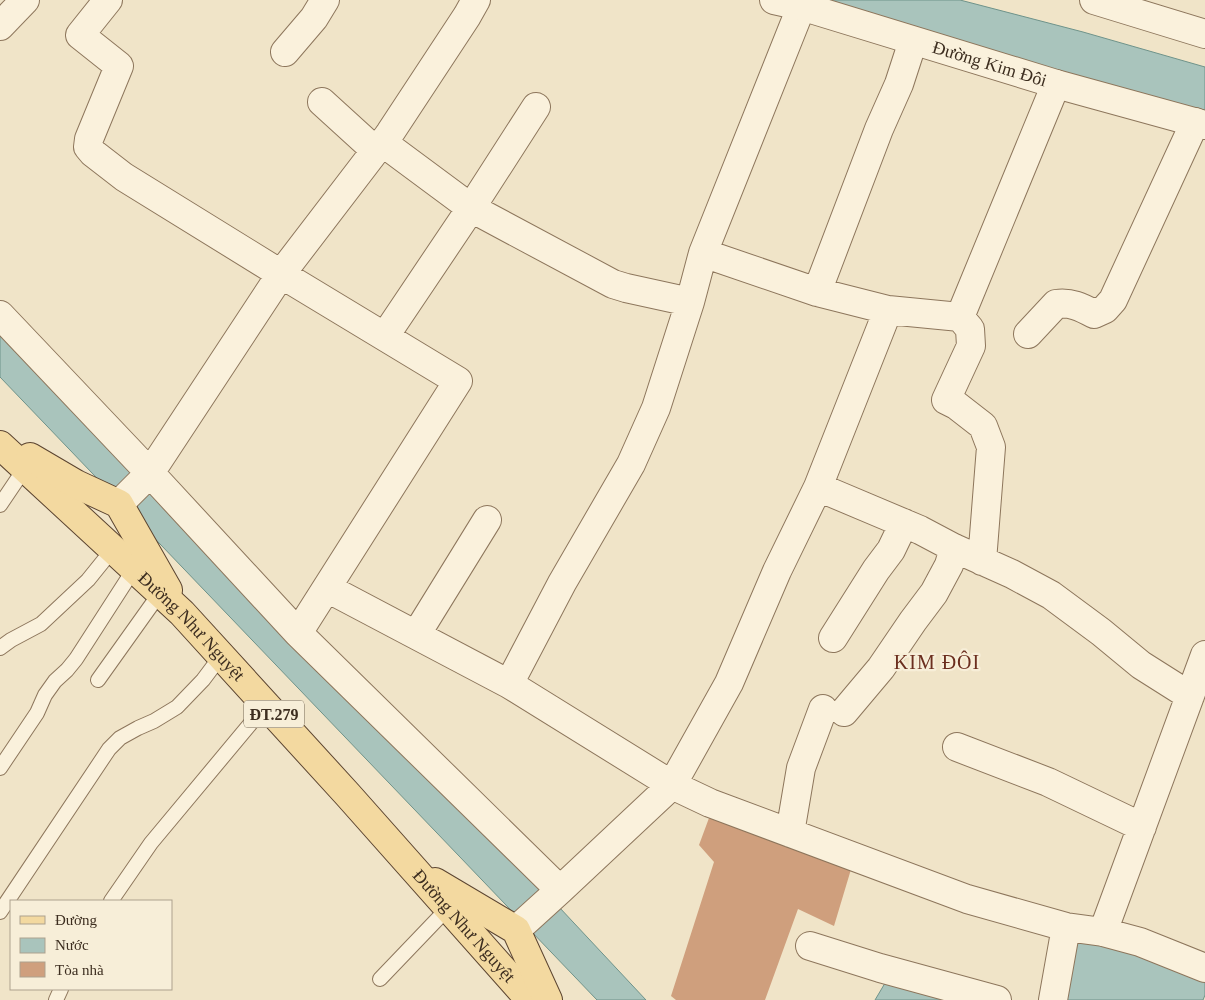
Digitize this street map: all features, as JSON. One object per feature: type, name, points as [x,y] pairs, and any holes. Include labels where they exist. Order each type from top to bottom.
[{"type":"main road","name":"Đường Như Nguyệt","points":[[0,446],[182,613],[530,1000]]},
{"type":"main road","points":[[0,446],[119,504],[182,613]]},
{"type":"main road","points":[[416,871],[516,930],[548,1000]]},
{"type":"street","points":[[0,26],[25,0]]},
{"type":"street","points":[[108,0],[80,35],[119,66],[89,139],[88,147],[93,153],[124,176],[458,381],[298,633]]},
{"type":"street","points":[[285,52],[314,18],[325,0]]},
{"type":"street","points":[[119,504],[150,473],[281,274],[390,133],[476,0]]},
{"type":"street","name":"Đường Kim Đôi","points":[[774,0],[802,3],[913,41],[1056,84],[1200,124]]},
{"type":"street","points":[[1094,0],[1123,4],[1205,34]]},
{"type":"street","points":[[509,684],[562,583],[631,464],[656,408],[690,302],[703,253],[802,3]]},
{"type":"street","points":[[817,292],[879,129],[899,84],[913,41]]},
{"type":"street","points":[[960,317],[1056,84]]},
{"type":"street","points":[[322,102],[367,144],[374,145],[382,142]]},
{"type":"street","points":[[385,336],[536,107]]},
{"type":"street","points":[[1028,334],[1056,304],[1066,302],[1094,314],[1105,309],[1113,300],[1200,124]]},
{"type":"street","points":[[382,142],[471,208],[613,284],[690,302]]},
{"type":"street","points":[[703,253],[817,292],[888,310],[960,317],[970,329],[970,346],[946,400],[956,405],[983,426],[991,447],[982,561]]},
{"type":"street","points":[[516,930],[672,785],[729,683],[777,572],[818,488],[888,310]]},
{"type":"street","points":[[0,315],[298,633],[560,890]]},
{"type":"street","points":[[818,488],[920,530],[1051,595],[1141,665],[1190,696]]},
{"type":"street","points":[[416,636],[487,520]]},
{"type":"street","points":[[833,638],[876,570],[891,550],[904,523]]},
{"type":"street","points":[[790,833],[801,768],[834,711],[881,668],[934,594],[949,565],[954,548]]},
{"type":"street","points":[[327,588],[509,684],[672,785],[710,803],[967,899],[1066,927],[1103,932],[1140,942],[1205,968]]},
{"type":"street","points":[[1103,932],[1205,655]]},
{"type":"street","points":[[957,747],[1048,782],[1142,827]]},
{"type":"street","points":[[1054,1000],[1066,927]]},
{"type":"street","points":[[810,946],[880,968],[997,1000]]},
{"type":"lane","points":[[0,504],[25,468]]},
{"type":"lane","points":[[0,648],[41,624],[88,580],[112,549]]},
{"type":"lane","points":[[0,768],[37,713],[50,688],[76,658],[134,570]]},
{"type":"lane","points":[[98,680],[160,593]]},
{"type":"lane","points":[[0,912],[109,749],[120,738],[177,707],[203,680],[221,656]]},
{"type":"lane","points":[[112,900],[151,843],[266,705]]},
{"type":"lane","points":[[380,979],[448,908]]},
{"type":"water","points":[[802,0],[960,0],[1083,32],[1205,67],[1205,118]]},
{"type":"water","points":[[0,328],[559,907],[646,1000],[597,1000],[0,377]]},
{"type":"water","points":[[1053,931],[1136,952],[1205,982],[1203,1000],[1042,1000]]},
{"type":"water","points":[[891,973],[995,1000],[875,1000]]},
{"type":"building","points":[[709,818],[852,866],[834,926],[798,909],[765,1000],[676,1000],[671,996],[714,862],[699,845]]},
{"type":"district","name":"KIM ĐÔI","points":[[937,662]]}]
